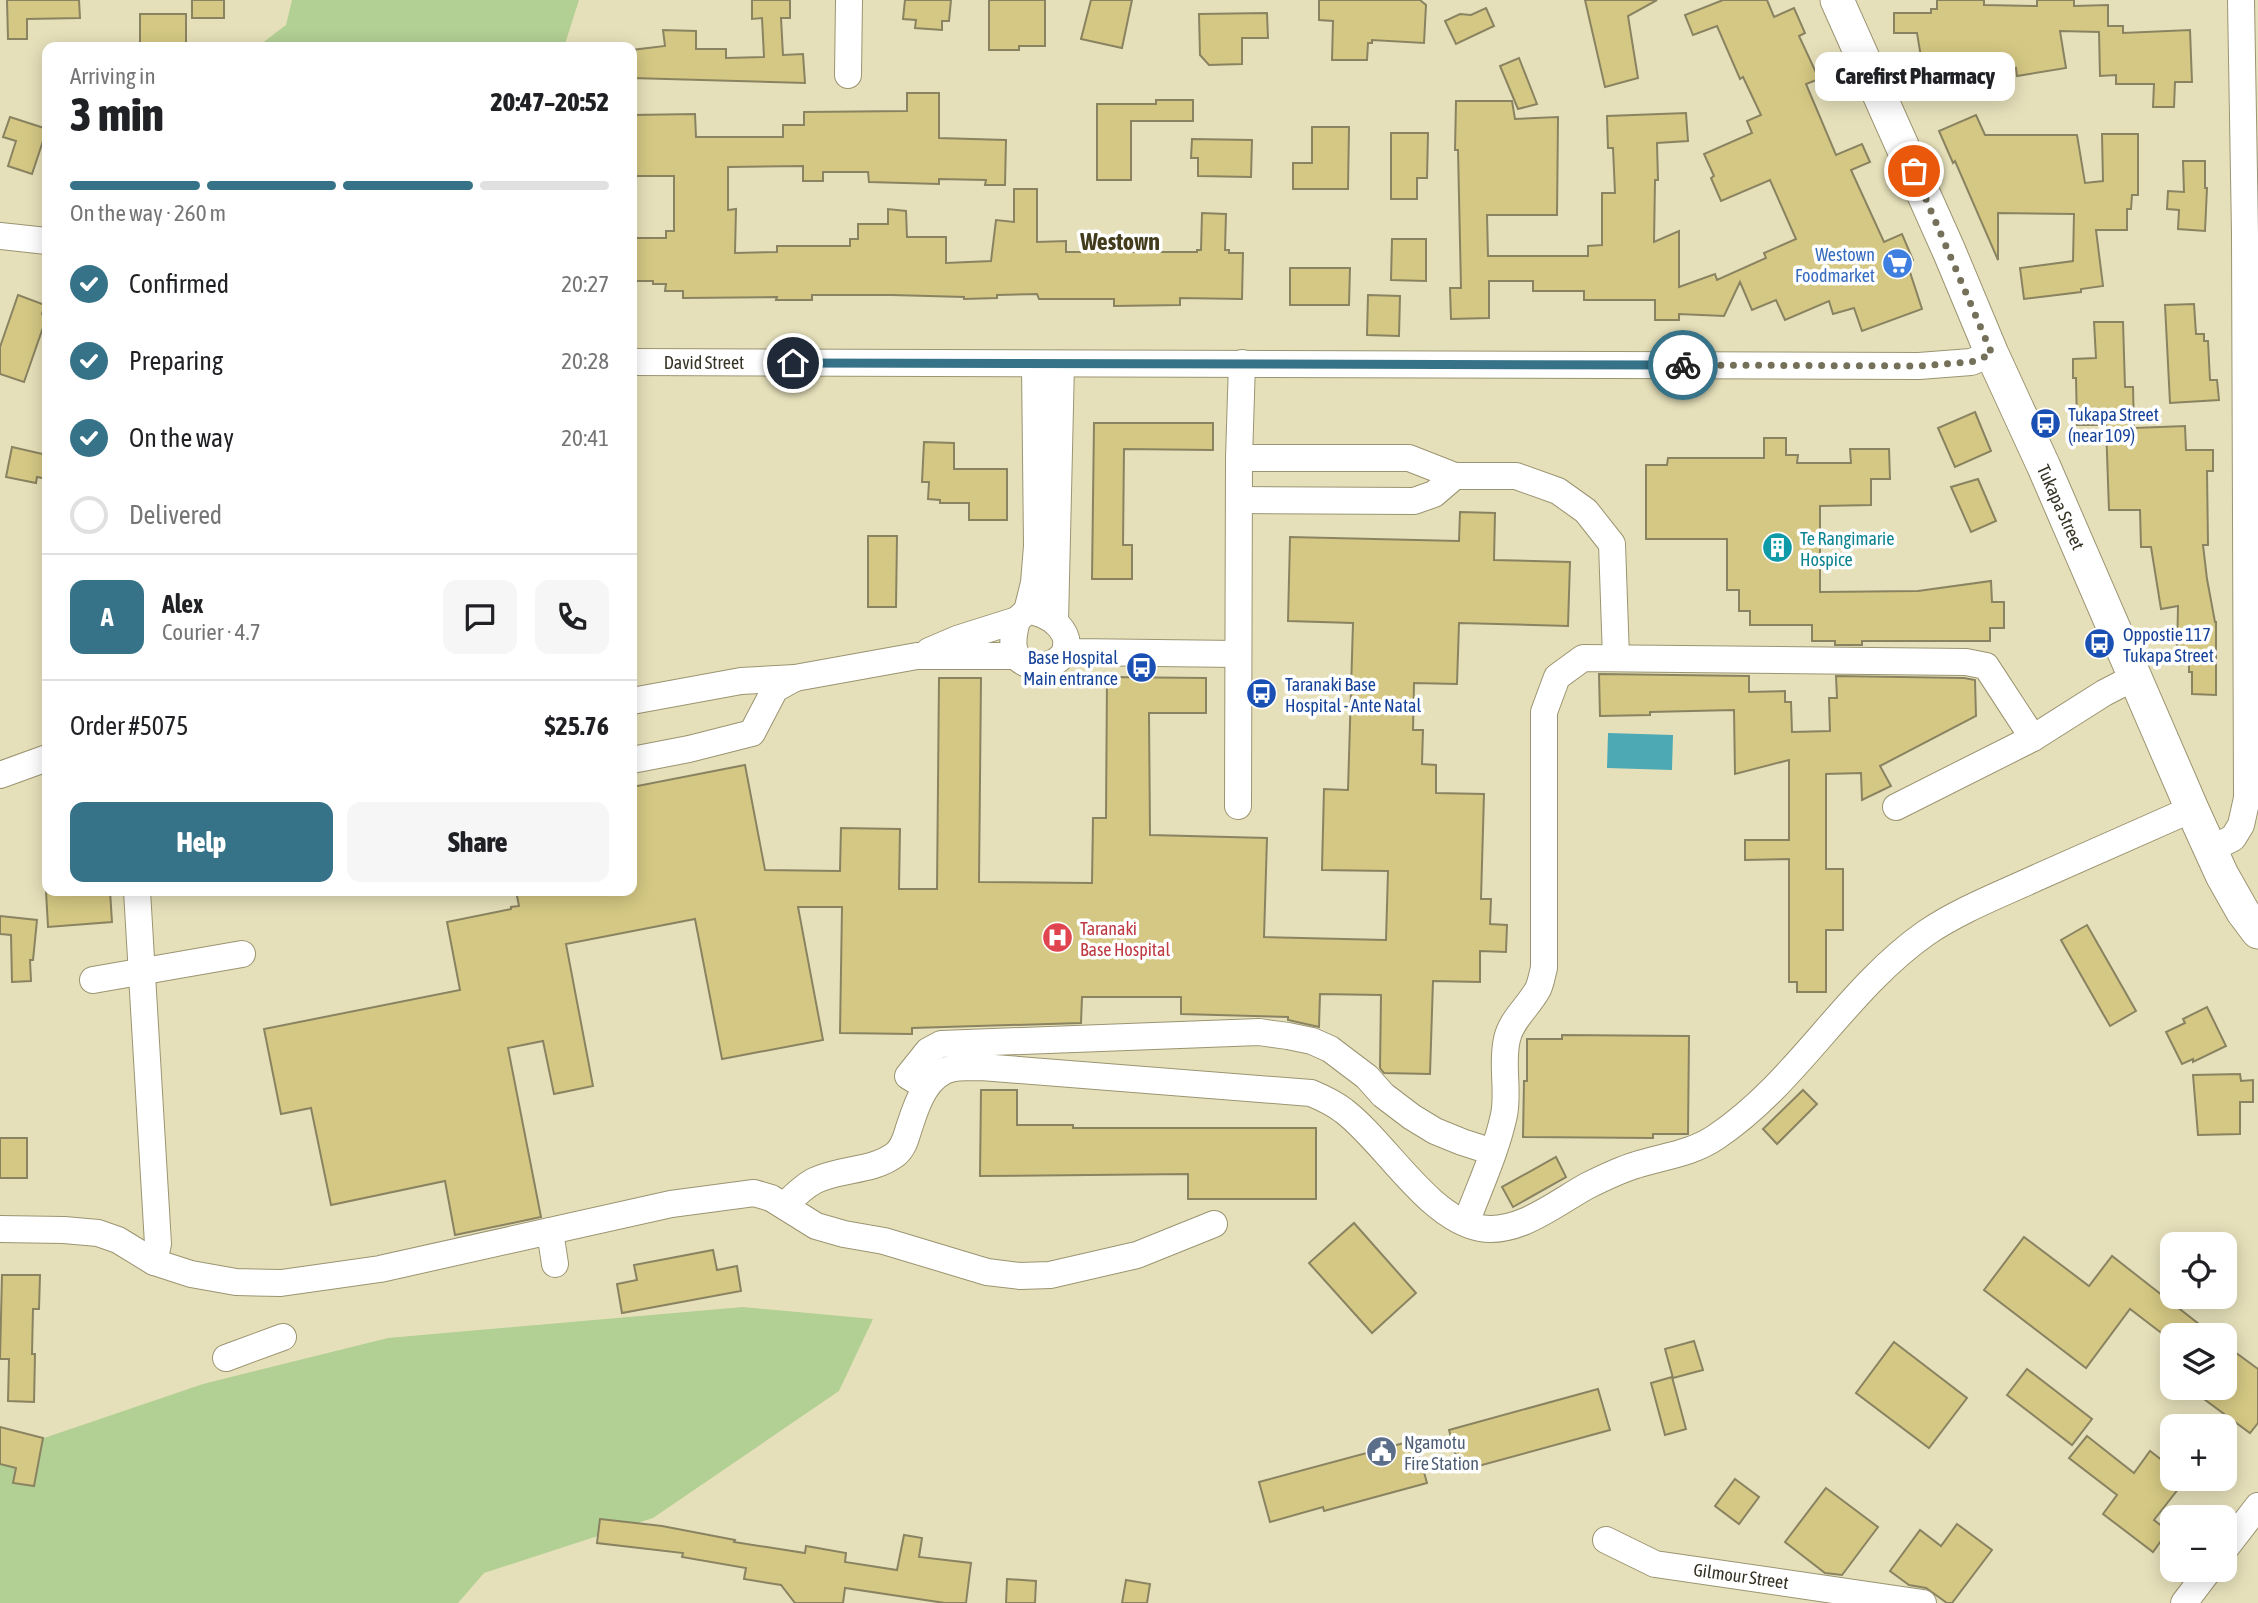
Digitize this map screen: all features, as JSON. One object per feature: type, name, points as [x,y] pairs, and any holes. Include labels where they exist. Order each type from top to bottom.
[{"type":"main road","name":"Tukapa Street","points":[[1837,0],[2210,849],[2243,912],[2258,932]]},
{"type":"street","points":[[848,75],[849,0]]},
{"type":"street","points":[[2210,849],[2233,838],[2245,813],[2247,798],[2252,489],[2251,234],[2241,0]]},
{"type":"street","points":[[0,236],[42,240]]},
{"type":"street","name":"David Street","points":[[637,362],[1919,366],[1971,362],[1992,354]]},
{"type":"street","points":[[1238,806],[1239,458],[1242,363]]},
{"type":"street","points":[[917,656],[1022,616],[1040,614],[1055,622],[1061,629],[1066,646],[1065,653],[1050,665],[1033,665],[1024,662],[1014,649],[1014,639],[1022,616],[1034,583],[1048,364]]},
{"type":"street","points":[[1048,364],[1055,622]]},
{"type":"street","points":[[1239,458],[1409,457],[1455,476],[1516,476],[1558,491],[1586,512],[1612,544],[1616,658]]},
{"type":"street","points":[[1239,500],[1414,501],[1434,494],[1455,476]]},
{"type":"street","points":[[1066,646],[1074,652],[1238,654]]},
{"type":"street","points":[[637,700],[741,681],[795,678],[917,656],[1017,656]]},
{"type":"street","points":[[1466,1223],[1504,1115],[1507,1087],[1505,1063],[1511,1026],[1539,987],[1544,968],[1545,712],[1556,677],[1583,658],[1966,662],[1986,666],[2034,738]]},
{"type":"street","points":[[1896,807],[2034,738],[2104,693],[2135,677]]},
{"type":"street","points":[[637,759],[752,733],[775,689],[795,678]]},
{"type":"street","points":[[0,775],[42,760]]},
{"type":"street","points":[[785,1205],[798,1192],[816,1181],[877,1163],[894,1155],[903,1146],[926,1087],[938,1074],[953,1068],[981,1067],[1311,1093],[1345,1111],[1434,1202],[1450,1214],[1480,1228],[1499,1229],[1538,1215],[1606,1177],[1637,1164],[1695,1149],[1715,1138],[1772,1091],[1862,989],[1895,956],[1929,932],[1965,910],[2192,809]]},
{"type":"street","points":[[137,896],[158,1244],[154,1262]]},
{"type":"street","points":[[93,980],[242,954]]},
{"type":"street","points":[[926,1087],[908,1076],[928,1051],[941,1044],[1259,1032],[1312,1041],[1330,1049],[1367,1077],[1382,1095],[1412,1117],[1435,1131],[1493,1152]]},
{"type":"street","points":[[0,1229],[64,1230],[107,1235],[154,1262],[191,1274],[236,1282],[281,1283],[380,1269],[671,1204],[754,1193],[785,1205],[800,1218],[825,1229],[884,1241],[987,1272],[1020,1276],[1049,1275],[1137,1255],[1214,1224]]},
{"type":"street","points":[[550,1231],[555,1264]]},
{"type":"street","points":[[226,1358],[283,1337]]},
{"type":"street","points":[[2237,1533],[2258,1506]]},
{"type":"street","name":"Gilmour Street","points":[[1606,1540],[1654,1564],[1923,1603]]},
{"type":"street","points":[[2184,1603],[2200,1582]]},
{"type":"green space","points":[[292,0],[579,0],[566,42],[264,42],[286,25]]},
{"type":"green space","points":[[743,1307],[873,1319],[839,1391],[653,1518],[484,1573],[458,1603],[0,1603],[0,1453],[203,1384],[388,1338]]},
{"type":"water","points":[[1608,733],[1673,735],[1672,770],[1607,768]]},
{"type":"building","points":[[7,0],[79,0],[80,18],[27,19],[27,39],[8,39]]},
{"type":"building","points":[[192,0],[224,0],[224,18],[192,18]]},
{"type":"building","points":[[752,0],[790,0],[790,18],[781,18],[783,55],[803,54],[805,83],[637,78],[637,49],[665,46],[663,30],[696,31],[696,49],[726,49],[726,58],[764,57],[762,18],[752,19]]},
{"type":"building","points":[[905,0],[951,0],[949,21],[942,21],[942,30],[915,28],[916,20],[903,19]]},
{"type":"building","points":[[989,0],[1045,0],[1045,46],[1019,46],[1019,50],[989,50]]},
{"type":"building","points":[[1091,0],[1132,0],[1122,48],[1081,39]]},
{"type":"building","points":[[1319,0],[1420,0],[1426,5],[1424,43],[1372,40],[1372,43],[1368,43],[1367,60],[1332,60],[1333,21],[1319,20]]},
{"type":"building","points":[[1585,0],[1657,0],[1628,16],[1638,78],[1605,87]]},
{"type":"building","points":[[1723,0],[1767,0],[1774,17],[1794,8],[1805,33],[1799,36],[1819,79],[1806,84],[1836,155],[1862,144],[1870,162],[1851,170],[1884,242],[1902,234],[1913,260],[1907,263],[1922,309],[1862,331],[1854,308],[1833,314],[1829,301],[1785,320],[1776,300],[1752,310],[1740,282],[1724,316],[1679,314],[1679,320],[1655,320],[1655,300],[1584,300],[1584,291],[1533,291],[1533,281],[1489,281],[1489,318],[1451,319],[1450,288],[1461,288],[1458,150],[1455,150],[1456,101],[1512,101],[1515,119],[1558,117],[1557,215],[1487,215],[1488,256],[1588,256],[1588,246],[1602,245],[1602,193],[1615,193],[1613,148],[1608,148],[1607,116],[1686,113],[1688,141],[1657,143],[1658,180],[1655,180],[1654,242],[1679,231],[1679,287],[1715,274],[1717,280],[1766,258],[1764,253],[1796,239],[1770,180],[1721,201],[1711,178],[1714,176],[1704,154],[1752,133],[1747,121],[1761,115],[1743,77],[1740,79],[1717,26],[1693,35],[1685,15]]},
{"type":"building","points":[[1937,0],[1984,0],[1984,5],[2037,6],[2037,0],[2074,0],[2074,6],[2108,5],[2108,26],[2123,26],[2123,33],[2190,30],[2192,82],[2175,82],[2174,107],[2153,107],[2154,84],[2116,84],[2116,75],[2100,76],[2099,32],[2060,31],[2066,68],[2017,76],[2016,68],[1971,75],[1970,68],[1924,75],[1917,33],[1894,33],[1894,13],[1931,13],[1931,9],[1937,9]]},
{"type":"building","points":[[1486,8],[1494,26],[1456,44],[1445,21],[1460,14],[1471,15]]},
{"type":"building","points":[[1267,13],[1268,38],[1242,38],[1242,64],[1209,65],[1200,55],[1199,14]]},
{"type":"building","points":[[140,14],[186,14],[186,42],[140,42]]},
{"type":"building","points":[[1519,58],[1537,104],[1518,109],[1500,66]]},
{"type":"building","points":[[907,93],[939,93],[939,138],[1006,140],[1005,185],[985,185],[986,180],[939,179],[939,184],[869,182],[868,172],[823,172],[823,181],[803,181],[803,166],[728,167],[728,210],[736,209],[735,253],[777,252],[777,246],[850,246],[850,239],[858,239],[858,224],[888,224],[888,209],[906,211],[907,237],[946,237],[946,263],[991,261],[996,220],[1014,222],[1014,189],[1037,189],[1037,242],[1066,241],[1066,252],[1197,252],[1201,250],[1202,213],[1226,214],[1225,250],[1229,250],[1229,253],[1243,253],[1242,299],[1180,298],[1180,305],[1114,306],[1114,299],[1039,299],[1037,294],[964,299],[892,295],[812,295],[812,300],[776,300],[777,297],[683,298],[683,291],[665,291],[666,284],[637,281],[637,238],[666,238],[666,231],[674,231],[674,176],[637,176],[637,115],[695,114],[696,137],[783,137],[783,125],[804,125],[804,112],[907,111]]},
{"type":"building","points":[[1156,100],[1193,100],[1193,121],[1131,121],[1131,180],[1097,180],[1097,104],[1156,104]]},
{"type":"building","points":[[1976,115],[1985,135],[2077,135],[2085,183],[2103,181],[2102,134],[2138,134],[2138,195],[2132,195],[2131,209],[2127,209],[2127,230],[2096,230],[2103,286],[2081,289],[2081,292],[2024,299],[2020,268],[2073,261],[2074,214],[1998,213],[1998,260],[1939,131]]},
{"type":"building","points":[[10,117],[42,127],[42,144],[32,174],[8,166],[16,141],[3,137]]},
{"type":"building","points":[[1312,127],[1349,127],[1348,189],[1293,189],[1293,163],[1312,163]]},
{"type":"building","points":[[1391,133],[1428,133],[1427,178],[1417,178],[1417,199],[1391,199]]},
{"type":"building","points":[[1192,139],[1252,140],[1251,177],[1198,176],[1198,158],[1191,158]]},
{"type":"building","points":[[2183,161],[2205,161],[2205,231],[2178,229],[2179,210],[2167,209],[2168,191],[2184,192]]},
{"type":"building","points":[[1392,239],[1426,239],[1426,281],[1391,280]]},
{"type":"building","points":[[1290,268],[1350,268],[1349,305],[1290,305]]},
{"type":"building","points":[[18,295],[42,304],[42,330],[24,382],[0,374],[0,347]]},
{"type":"building","points":[[1368,295],[1400,296],[1399,336],[1367,335]]},
{"type":"building","points":[[2194,304],[2196,334],[2204,334],[2204,341],[2208,341],[2210,380],[2217,380],[2219,400],[2170,403],[2165,305]]},
{"type":"building","points":[[2094,322],[2123,322],[2125,387],[2133,387],[2134,428],[2185,426],[2186,450],[2213,450],[2213,471],[2207,471],[2208,545],[2203,545],[2216,622],[2216,695],[2192,694],[2189,656],[2177,656],[2178,606],[2161,609],[2151,547],[2141,547],[2140,510],[2109,510],[2106,425],[2077,425],[2073,359],[2096,358]]},
{"type":"building","points":[[1975,412],[1991,451],[1955,467],[1938,428]]},
{"type":"building","points":[[1094,423],[1213,423],[1213,450],[1124,449],[1123,545],[1132,545],[1132,579],[1092,579]]},
{"type":"building","name":"Te Rangimarie Hospice","points":[[1764,438],[1786,438],[1786,455],[1798,455],[1797,463],[1851,463],[1850,449],[1889,449],[1890,479],[1871,479],[1871,505],[1820,506],[1820,592],[1918,591],[1991,581],[1992,602],[2004,602],[2004,628],[1990,628],[1990,641],[1862,641],[1862,645],[1835,645],[1835,641],[1812,641],[1812,625],[1750,625],[1750,611],[1739,611],[1739,590],[1727,590],[1727,539],[1646,539],[1646,465],[1667,465],[1668,458],[1764,458]]},
{"type":"building","points":[[924,442],[954,443],[954,469],[1007,469],[1007,520],[969,520],[969,503],[940,503],[940,500],[928,499],[929,482],[922,482]]},
{"type":"building","points":[[12,447],[42,454],[42,478],[37,477],[36,483],[6,477]]},
{"type":"building","points":[[1978,479],[1996,521],[1971,532],[1951,487]]},
{"type":"building","points":[[1460,512],[1495,513],[1494,560],[1570,562],[1568,626],[1459,623],[1457,684],[1414,683],[1413,730],[1423,730],[1422,764],[1436,765],[1436,793],[1484,794],[1481,899],[1491,899],[1490,924],[1507,925],[1506,952],[1480,951],[1480,982],[1433,981],[1430,1074],[1384,1073],[1380,1068],[1381,995],[1320,994],[1319,1027],[1288,1020],[1288,1017],[1181,1014],[1181,997],[1082,997],[1081,1023],[912,1028],[912,1034],[840,1033],[842,907],[798,907],[823,1040],[722,1059],[695,919],[566,944],[593,1086],[554,1094],[543,1041],[508,1048],[541,1217],[455,1235],[445,1181],[331,1205],[311,1108],[281,1114],[264,1029],[460,990],[447,922],[511,909],[519,906],[517,896],[637,896],[637,786],[745,765],[765,870],[840,871],[841,828],[900,829],[899,889],[937,889],[939,678],[981,678],[979,882],[1092,883],[1093,818],[1106,818],[1107,677],[1206,678],[1206,713],[1149,713],[1150,835],[1267,838],[1264,937],[1386,940],[1388,871],[1322,870],[1324,789],[1348,790],[1353,623],[1288,621],[1290,537],[1459,541]]},
{"type":"building","points":[[868,536],[897,536],[896,607],[868,607]]},
{"type":"building","points":[[1599,674],[1749,676],[1749,692],[1785,691],[1785,702],[1791,702],[1792,732],[1830,731],[1829,698],[1837,698],[1836,676],[1975,680],[1976,716],[1880,766],[1891,786],[1862,800],[1861,773],[1826,774],[1826,869],[1843,869],[1843,930],[1826,930],[1826,992],[1797,992],[1797,982],[1789,982],[1789,859],[1745,860],[1745,840],[1789,840],[1789,760],[1735,774],[1734,710],[1600,716]]},
{"type":"building","points":[[46,896],[110,896],[112,922],[48,927]]},
{"type":"building","points":[[0,916],[37,920],[33,960],[30,960],[31,981],[12,982],[11,935],[0,934]]},
{"type":"building","points":[[2087,925],[2136,1011],[2110,1026],[2061,940]]},
{"type":"building","points":[[2207,1007],[2226,1046],[2193,1062],[2193,1059],[2182,1064],[2166,1032],[2185,1023],[2183,1019]]},
{"type":"building","points":[[1562,1035],[1689,1036],[1688,1134],[1653,1134],[1653,1138],[1523,1137],[1527,1039],[1562,1039]]},
{"type":"building","points":[[2240,1074],[2241,1081],[2253,1080],[2253,1102],[2240,1102],[2240,1134],[2198,1135],[2193,1075]]},
{"type":"building","points":[[981,1090],[1017,1090],[1017,1125],[1073,1125],[1073,1128],[1316,1128],[1316,1199],[1188,1199],[1188,1174],[980,1176]]},
{"type":"building","points":[[1803,1090],[1817,1104],[1777,1144],[1763,1129]]},
{"type":"building","points":[[0,1138],[27,1138],[27,1178],[0,1178]]},
{"type":"building","points":[[1556,1157],[1566,1177],[1513,1207],[1502,1187]]},
{"type":"building","points":[[1354,1223],[1416,1293],[1372,1333],[1309,1263]]},
{"type":"building","points":[[2024,1237],[2089,1286],[2112,1256],[2160,1294],[2160,1309],[2180,1309],[2198,1323],[2160,1323],[2160,1332],[2130,1309],[2086,1368],[1984,1290]]},
{"type":"building","points":[[713,1250],[717,1270],[737,1266],[741,1291],[622,1313],[617,1284],[637,1280],[634,1265]]},
{"type":"building","points":[[2,1275],[40,1275],[39,1309],[33,1309],[34,1402],[8,1401],[9,1359],[0,1359]]},
{"type":"building","points":[[1694,1341],[1703,1370],[1673,1378],[1665,1349]]},
{"type":"building","points":[[1894,1342],[1967,1398],[1929,1448],[1856,1393]]},
{"type":"building","points":[[2237,1354],[2258,1369],[2258,1423],[2250,1433],[2237,1423],[2237,1414],[2224,1414],[2205,1400],[2237,1400]]},
{"type":"building","points":[[2027,1369],[2092,1419],[2072,1445],[2007,1395]]},
{"type":"building","points":[[1672,1377],[1686,1429],[1665,1435],[1651,1383]]},
{"type":"building","points":[[1598,1389],[1610,1430],[1460,1471],[1449,1430]]},
{"type":"building","points":[[0,1427],[43,1438],[34,1486],[13,1483],[16,1468],[0,1464]]},
{"type":"building","points":[[2087,1436],[2134,1473],[2150,1451],[2160,1459],[2160,1491],[2177,1491],[2166,1505],[2160,1505],[2160,1512],[2154,1520],[2160,1525],[2160,1542],[2153,1552],[2103,1514],[2117,1495],[2069,1458]]},
{"type":"building","points":[[1415,1440],[1427,1483],[1324,1511],[1323,1507],[1270,1522],[1259,1482]]},
{"type":"building","points":[[1735,1479],[1759,1497],[1739,1524],[1715,1506]]},
{"type":"building","points":[[1826,1488],[1878,1527],[1842,1575],[1825,1573],[1785,1542]]},
{"type":"building","points":[[600,1519],[662,1526],[735,1540],[734,1542],[805,1553],[806,1546],[846,1553],[845,1562],[897,1570],[904,1535],[922,1538],[919,1557],[971,1563],[966,1603],[945,1603],[845,1588],[843,1603],[795,1603],[781,1585],[744,1579],[746,1568],[682,1557],[683,1553],[597,1543]]},
{"type":"building","points":[[1957,1524],[1992,1550],[1952,1603],[1947,1603],[1926,1588],[1909,1585],[1890,1571],[1920,1530],[1941,1546]]},
{"type":"building","points":[[1007,1579],[1036,1581],[1035,1603],[1006,1603]]},
{"type":"building","points":[[1126,1580],[1150,1584],[1147,1603],[1122,1603]]},
{"type":"way so far","points":[[1683,365],[1948,365],[1971,362],[1992,354],[1914,171]]},
{"type":"place","name":"Carefirst Pharmacy","points":[[1914,171]]},
{"type":"place","name":"Westown Foodmarket","points":[[1898,264]]},
{"type":"place","name":"Tukapa Street (near 109)","points":[[2045,424]]},
{"type":"place","name":"Te Rangimarie Hospice","points":[[1777,548]]},
{"type":"place","name":"Oppostie 117 Tukapa Street","points":[[2100,644]]},
{"type":"place","name":"Base Hospital Main entrance","points":[[1141,667]]},
{"type":"place","name":"Taranaki Base Hospital - Ante Natal","points":[[1262,694]]},
{"type":"place","name":"Taranaki Base Hospital","points":[[1057,938]]},
{"type":"place","name":"Ngamotu Fire Station","points":[[1381,1452]]},
{"type":"district","name":"Westown","points":[[1120,241]]},
{"type":"route","points":[[793,363],[1683,365]]}]
